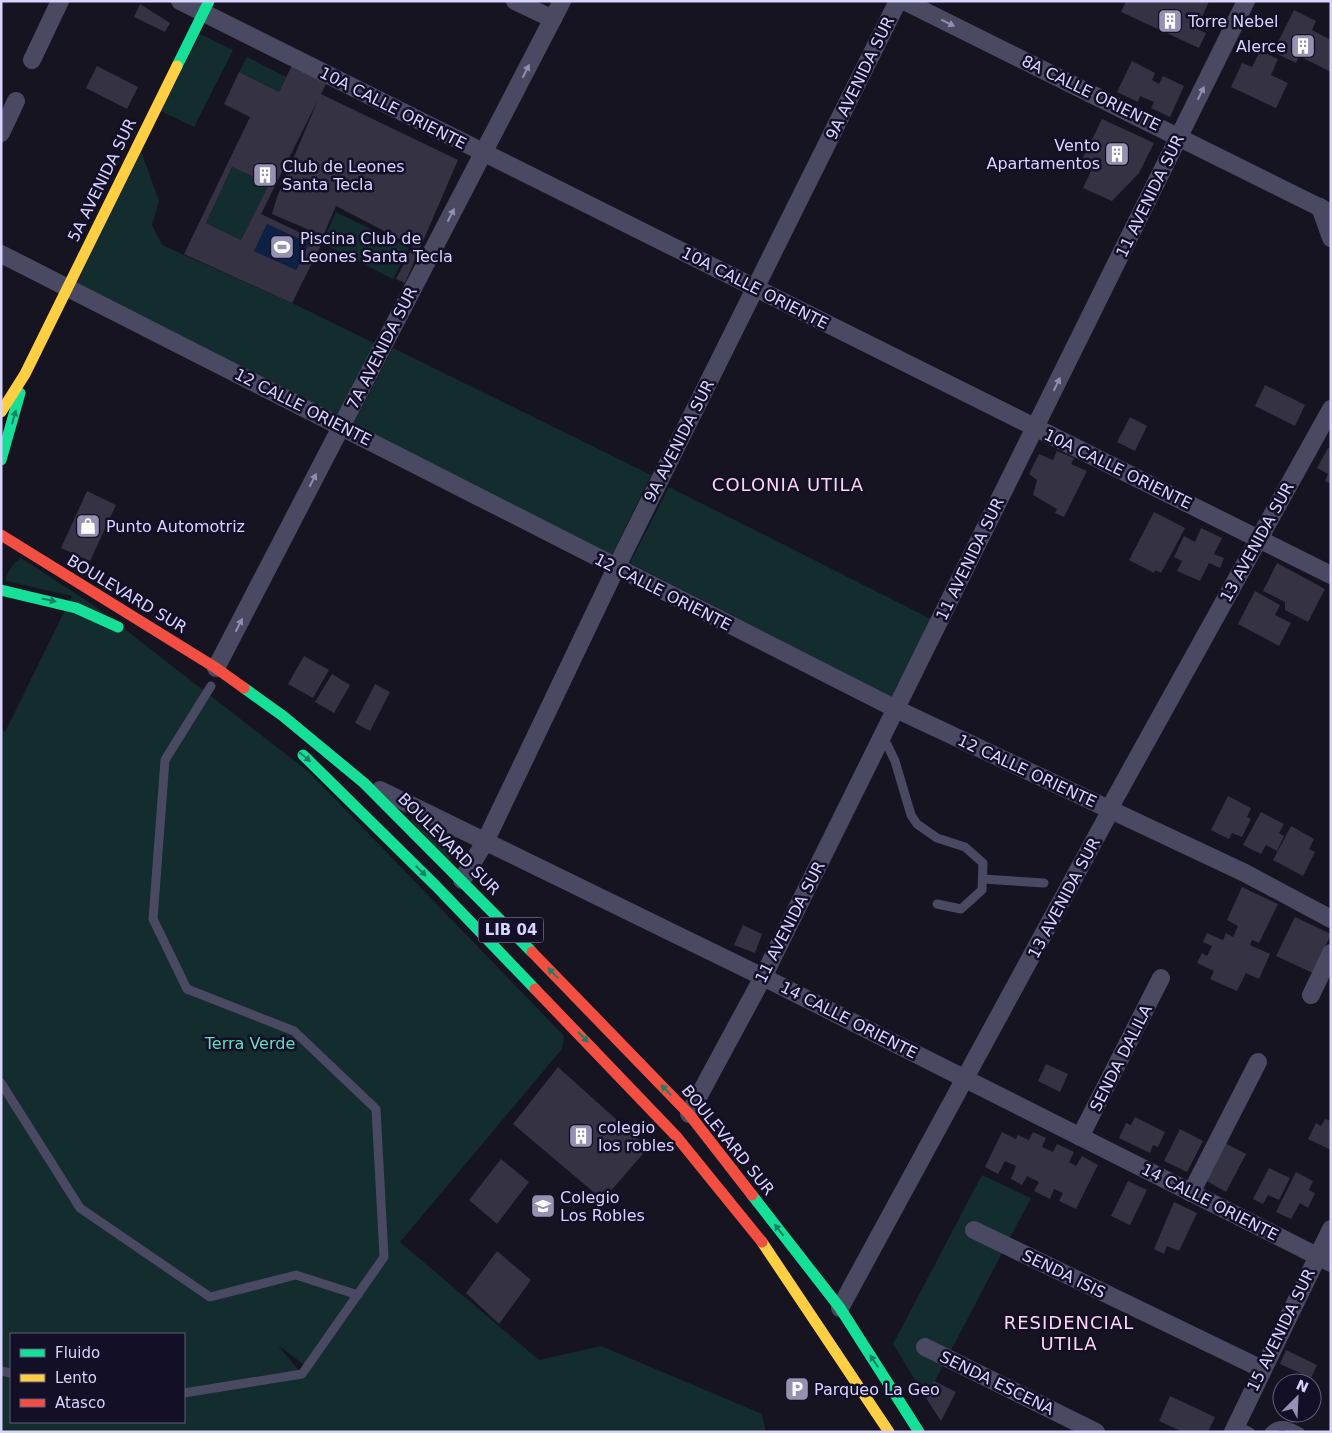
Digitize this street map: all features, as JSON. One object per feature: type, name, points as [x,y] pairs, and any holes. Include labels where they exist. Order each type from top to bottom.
[{"type":"main road","name":"5A AVENIDA SUR","points":[[1,412],[25,374],[206,7]]},
{"type":"main road","name":"5A AVENIDA SUR","points":[[1,460],[25,374]]},
{"type":"main road","name":"BOULEVARD SUR","points":[[1,535],[216,668],[283,716],[364,783],[462,880],[689,1114],[840,1308],[919,1432]]},
{"type":"main road","name":"BOULEVARD SUR","points":[[1,590],[67,604],[104,619],[128,633]]},
{"type":"main road","name":"LIB 04","points":[[296,749],[334,783],[436,886],[676,1136],[761,1240],[889,1432]]},
{"type":"street","points":[[32,60],[60,1]]},
{"type":"street","name":"10A CALLE ORIENTE","points":[[180,1],[206,7],[483,153],[1331,576]]},
{"type":"street","points":[[515,1],[552,19]]},
{"type":"street","name":"7A AVENIDA SUR","points":[[216,668],[562,1]]},
{"type":"street","name":"9A AVENIDA SUR","points":[[462,880],[485,842],[633,533],[898,1]]},
{"type":"street","name":"8A CALLE ORIENTE","points":[[904,1],[1325,210]]},
{"type":"street","name":"11 AVENIDA SUR","points":[[689,1114],[763,977],[1246,1]]},
{"type":"street","points":[[1,133],[16,101]]},
{"type":"street","points":[[1325,210],[1331,238]]},
{"type":"street","name":"12 CALLE ORIENTE","points":[[1,254],[896,709],[1245,873],[1331,919]]},
{"type":"street","name":"13 AVENIDA SUR","points":[[840,1308],[966,1080],[1110,810],[1258,539],[1331,409]]},
{"type":"street","name":"14 CALLE ORIENTE","points":[[364,783],[763,977],[1324,1259]]},
{"type":"street","points":[[1311,995],[1331,952]]},
{"type":"street","name":"SENDA DALILA","points":[[1080,1137],[1161,978]]},
{"type":"street","points":[[1191,1193],[1258,1062]]},
{"type":"street","name":"15 AVENIDA SUR","points":[[1240,1429],[1262,1369],[1324,1259],[1331,1229]]},
{"type":"street","name":"SENDA ISIS","points":[[974,1230],[1262,1369]]},
{"type":"street","name":"SENDA ESCENA","points":[[925,1347],[1096,1432]]},
{"type":"lane","points":[[185,1393],[302,1374],[384,1257],[376,1109],[294,1031],[187,989],[153,919],[165,760],[211,686]]},
{"type":"lane","points":[[883,736],[895,761],[911,815],[918,824],[937,838],[965,847],[983,863],[982,890],[961,908],[937,904]]},
{"type":"lane","points":[[983,879],[1044,884]]},
{"type":"lane","points":[[1,1083],[80,1208],[210,1297],[296,1275],[358,1295]]},
{"type":"lane","points":[[1269,1432],[1275,1426],[1284,1424],[1300,1432]]},
{"type":"green space","points":[[200,34],[233,50],[194,127],[161,111]]},
{"type":"green space","points":[[247,57],[286,77],[279,92],[239,72]]},
{"type":"green space","points":[[141,151],[159,201],[152,225],[162,245],[292,303],[378,345],[341,418],[75,287]]},
{"type":"green space","points":[[232,167],[269,184],[241,240],[206,223]]},
{"type":"green space","points":[[336,212],[409,248],[393,279],[322,243]]},
{"type":"green space","points":[[393,348],[651,475],[611,557],[353,424]]},
{"type":"green space","points":[[669,487],[931,619],[891,697],[630,563]]},
{"type":"green space","name":"Terra Verde","points":[[21,558],[96,607],[309,772],[564,1036],[562,1049],[400,1242],[539,1360],[601,1346],[762,1414],[766,1432],[1,1432],[1,730],[5,732],[72,596],[6,581],[13,565]],"holes":[[[279,1346],[307,1367],[302,1374]]]},
{"type":"green space","points":[[416,813],[457,838],[449,862],[411,820]]},
{"type":"green space","points":[[982,1175],[1031,1198],[926,1398],[893,1344]]},
{"type":"water","name":"Piscina Club de Leones Santa Tecla","points":[[267,224],[309,243],[296,270],[254,251]]},
{"type":"building","name":"Torre Nebel","points":[[1126,1],[1209,1],[1197,29],[1206,33],[1199,48],[1121,12]]},
{"type":"building","points":[[140,4],[170,23],[165,32],[134,17]]},
{"type":"building","name":"Alerce","points":[[1294,10],[1316,21],[1312,30],[1331,40],[1331,72],[1299,56],[1296,63],[1273,52]]},
{"type":"building","points":[[1260,51],[1278,59],[1271,75],[1288,83],[1276,108],[1231,87],[1242,63],[1252,67]]},
{"type":"building","points":[[1132,61],[1155,73],[1152,80],[1159,84],[1163,76],[1184,86],[1170,117],[1151,108],[1154,102],[1140,96],[1138,102],[1117,92]]},
{"type":"building","points":[[292,65],[327,82],[321,94],[458,160],[405,283],[396,279],[413,246],[336,206],[323,236],[272,214],[277,197],[318,100],[261,214],[322,243],[292,303],[184,254],[250,117],[224,104],[239,72],[279,92]],"holes":[[[232,167],[269,184],[241,240],[206,223]],[[267,224],[309,243],[296,270],[254,251]]]},
{"type":"building","points":[[97,66],[138,87],[127,109],[86,88]]},
{"type":"building","name":"Vento Apartamentos","points":[[1102,119],[1154,143],[1139,173],[1112,201],[1083,188],[1092,169],[1080,164]]},
{"type":"building","points":[[1265,385],[1305,405],[1295,426],[1255,406]]},
{"type":"building","points":[[1130,417],[1147,426],[1135,451],[1117,442]]},
{"type":"building","points":[[1328,448],[1331,449],[1331,484],[1325,481],[1328,474],[1317,468]]},
{"type":"building","points":[[1057,451],[1074,458],[1071,464],[1087,471],[1064,517],[1055,513],[1057,509],[1033,495],[1037,480],[1029,474],[1039,454],[1053,460]]},
{"type":"building","name":"Punto Automotriz","points":[[87,491],[116,505],[90,561],[61,548]]},
{"type":"building","points":[[1154,512],[1185,528],[1161,573],[1155,570],[1154,573],[1129,560]]},
{"type":"building","points":[[1201,528],[1222,538],[1214,554],[1224,558],[1220,568],[1209,563],[1200,581],[1177,571],[1182,561],[1174,557],[1184,536],[1195,542]]},
{"type":"building","points":[[1277,563],[1325,589],[1308,622],[1285,610],[1285,602],[1263,591]]},
{"type":"building","points":[[1255,591],[1280,605],[1275,615],[1291,623],[1279,646],[1238,624]]},
{"type":"building","points":[[304,656],[329,670],[313,698],[288,684]]},
{"type":"building","points":[[332,674],[350,685],[334,713],[315,702]]},
{"type":"building","points":[[375,684],[390,692],[370,731],[355,723]]},
{"type":"building","points":[[1228,796],[1251,808],[1247,817],[1251,819],[1242,837],[1232,833],[1229,839],[1211,830]]},
{"type":"building","points":[[1261,812],[1284,824],[1279,833],[1284,836],[1277,851],[1266,845],[1261,854],[1243,845]]},
{"type":"building","points":[[1291,826],[1314,839],[1309,849],[1315,852],[1303,876],[1273,860]]},
{"type":"building","points":[[1242,887],[1278,904],[1259,943],[1252,940],[1250,945],[1270,954],[1259,979],[1246,973],[1237,991],[1210,979],[1214,971],[1197,963],[1202,953],[1207,956],[1212,946],[1203,942],[1207,933],[1223,940],[1226,933],[1233,937],[1238,926],[1227,920]]},
{"type":"building","points":[[1295,917],[1331,934],[1313,973],[1276,956]]},
{"type":"building","points":[[743,925],[762,934],[755,953],[734,945]]},
{"type":"building","points":[[1046,1064],[1068,1074],[1060,1092],[1038,1081]]},
{"type":"building","name":"colegio los robles","points":[[558,1067],[648,1148],[603,1200],[513,1124]]},
{"type":"building","points":[[1135,1117],[1165,1132],[1158,1147],[1153,1145],[1150,1153],[1119,1138],[1126,1123],[1131,1125]]},
{"type":"building","points":[[1325,1119],[1331,1121],[1331,1150],[1308,1139],[1316,1123],[1321,1126]]},
{"type":"building","points":[[1180,1129],[1203,1141],[1187,1172],[1164,1161]]},
{"type":"building","points":[[1002,1132],[1016,1139],[1018,1135],[1029,1140],[1033,1132],[1046,1138],[1042,1147],[1053,1152],[1057,1144],[1074,1152],[1069,1162],[1076,1166],[1082,1156],[1098,1165],[1076,1209],[1059,1201],[1063,1193],[1054,1189],[1050,1199],[1034,1191],[1039,1182],[1027,1176],[1022,1185],[1011,1179],[1016,1166],[1005,1161],[998,1174],[985,1167]]},
{"type":"building","points":[[1225,1143],[1246,1154],[1226,1192],[1205,1180]]},
{"type":"building","name":"colegio los robles","points":[[501,1159],[529,1182],[497,1224],[469,1200]]},
{"type":"building","points":[[1269,1168],[1290,1178],[1279,1200],[1268,1195],[1263,1204],[1253,1199]]},
{"type":"building","points":[[1296,1172],[1313,1181],[1309,1190],[1315,1193],[1308,1208],[1300,1203],[1291,1219],[1276,1212]]},
{"type":"building","points":[[1128,1181],[1147,1190],[1130,1225],[1111,1216]]},
{"type":"building","points":[[1174,1202],[1197,1213],[1179,1251],[1167,1246],[1164,1254],[1154,1249]]},
{"type":"building","points":[[497,1251],[531,1280],[499,1324],[466,1293]]},
{"type":"building","points":[[1286,1350],[1317,1365],[1313,1373],[1300,1373],[1280,1364]]},
{"type":"building","points":[[934,1381],[956,1392],[941,1421],[926,1398]]},
{"type":"building","points":[[1170,1396],[1215,1417],[1208,1432],[1183,1432],[1159,1421]]},
{"type":"traffic: fast","points":[[177,66],[209,1]]},
{"type":"traffic: fast","points":[[1,460],[20,393]]},
{"type":"traffic: fast","points":[[1,590],[76,608],[118,627]]},
{"type":"traffic: fast","points":[[244,688],[283,716],[364,783],[532,952]]},
{"type":"traffic: fast","points":[[303,755],[436,886],[535,989]]},
{"type":"traffic: fast","points":[[752,1195],[840,1308],[919,1432]]},
{"type":"traffic: slow","points":[[1,412],[25,374],[177,66]]},
{"type":"traffic: slow","points":[[762,1242],[889,1432]]},
{"type":"traffic: jam","points":[[1,535],[216,668],[244,688]]},
{"type":"traffic: jam","points":[[532,952],[689,1114],[752,1195]]},
{"type":"traffic: jam","points":[[535,989],[676,1136],[762,1242]]},
{"type":"place","name":"Torre Nebel","points":[[1170,21]]},
{"type":"place","name":"Alerce","points":[[1303,46]]},
{"type":"place","name":"Vento Apartamentos","points":[[1117,154]]},
{"type":"place","name":"Club de Leones Santa Tecla","points":[[265,175]]},
{"type":"place","name":"Piscina Club de Leones Santa Tecla","points":[[282,247]]},
{"type":"place","name":"Punto Automotriz","points":[[88,526]]},
{"type":"place","name":"colegio los robles","points":[[581,1136]]},
{"type":"place","name":"Colegio Los Robles","points":[[543,1206]]},
{"type":"place","name":"Parqueo La Geo","points":[[797,1389]]},
{"type":"district","name":"COLONIA UTILA","points":[[788,484]]},
{"type":"district","name":"RESIDENCIAL UTILA","points":[[1069,1332]]}]
